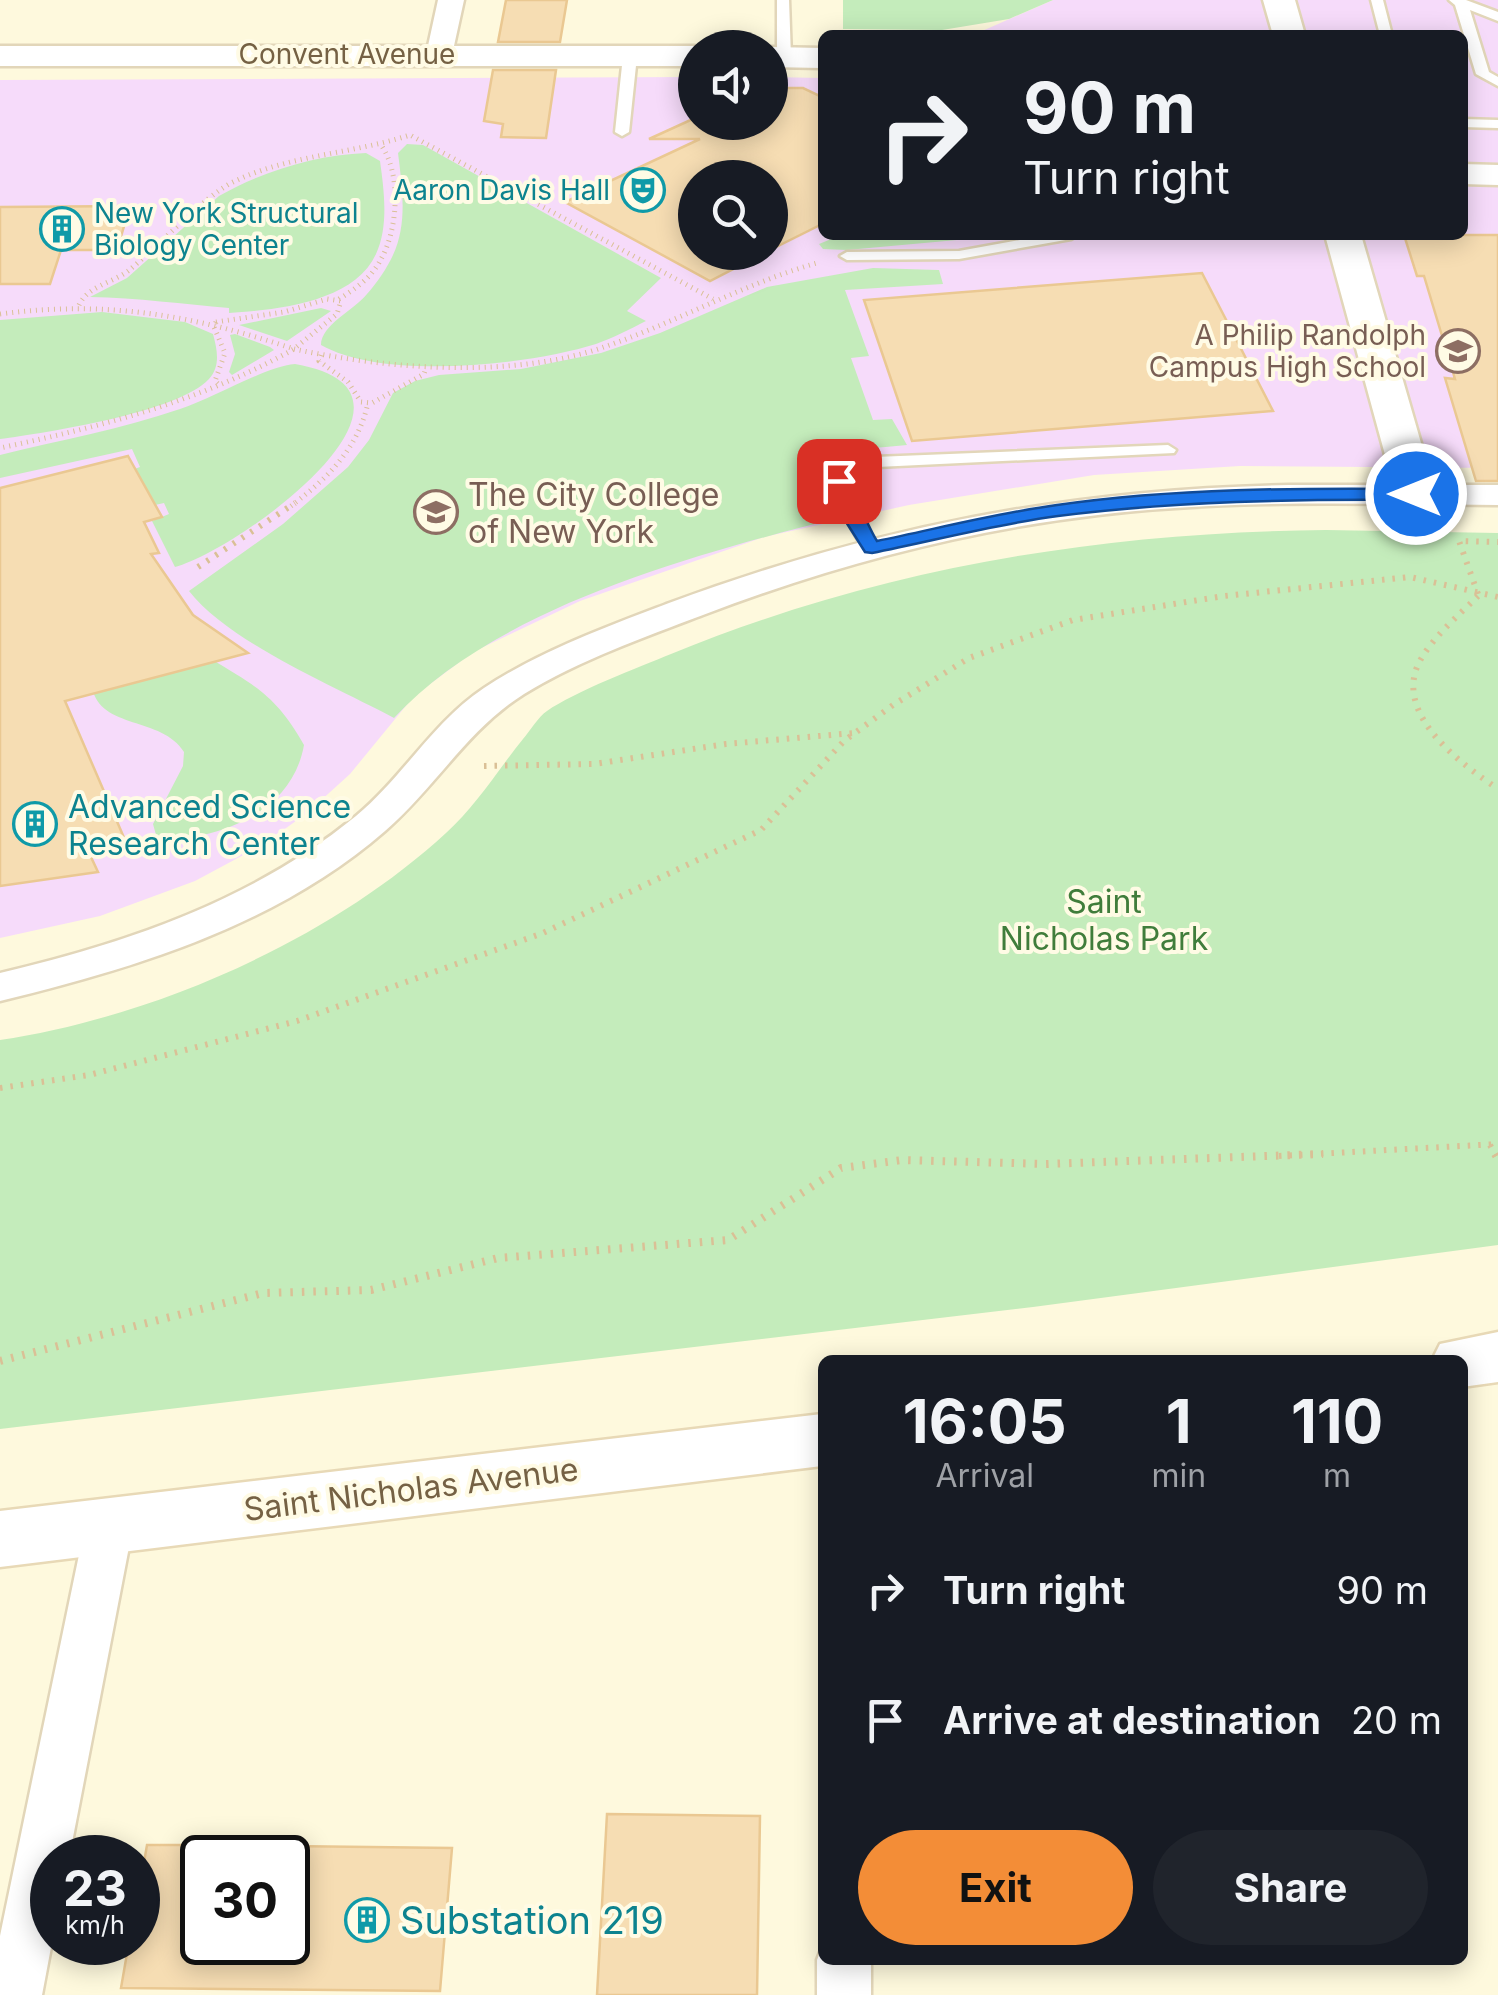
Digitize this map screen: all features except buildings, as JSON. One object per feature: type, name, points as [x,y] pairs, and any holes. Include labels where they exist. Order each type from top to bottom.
[{"type":"main road","points":[[1468,1361],[1498,1357]]},
{"type":"main road","name":"Saint Nicholas Avenue","points":[[0,1539],[818,1440]]},
{"type":"street","points":[[439,55],[451,0]]},
{"type":"street","points":[[1280,0],[1288,30]]},
{"type":"street","name":"Convent Avenue","points":[[0,56],[678,56]]},
{"type":"street","points":[[788,57],[818,58]]},
{"type":"street","points":[[1468,174],[1498,176]]},
{"type":"street","points":[[1344,240],[1416,494]]},
{"type":"street","points":[[0,987],[84,968],[171,939],[251,903],[321,861],[372,823],[492,698],[542,669],[736,588],[872,548],[1054,511],[1160,499],[1278,494],[1498,495]]},
{"type":"street","points":[[14,1995],[109,1526]]},
{"type":"street","points":[[844,1965],[844,1995]]},
{"type":"lane","points":[[779,30],[782,0]]},
{"type":"lane","points":[[1377,0],[1385,30]]},
{"type":"lane","points":[[1458,1],[1498,17]]},
{"type":"lane","points":[[1458,1],[1468,30]]},
{"type":"lane","points":[[1468,30],[1483,74],[1498,82]]},
{"type":"lane","points":[[622,132],[630,56]]},
{"type":"lane","points":[[1468,124],[1498,124]]},
{"type":"lane","points":[[847,256],[959,256],[1044,240]]},
{"type":"lane","points":[[872,548],[850,514],[839,481],[849,471],[875,462],[1168,450]]},
{"type":"path","points":[[80,305],[84,296],[124,274],[225,186],[299,160],[419,137],[713,298]]},
{"type":"path","points":[[216,322],[338,300],[367,279],[384,256],[390,235],[390,158],[380,145]]},
{"type":"path","points":[[0,314],[80,305],[121,306],[216,322],[294,349],[374,366],[506,364],[598,348],[713,298],[797,268],[847,256]]},
{"type":"path","points":[[0,448],[138,416],[220,387],[294,349],[337,314],[342,306],[338,300]]},
{"type":"path","points":[[216,322],[214,327],[224,337],[226,363],[215,380],[220,387]]},
{"type":"path","points":[[321,355],[319,361],[348,382],[361,402],[368,403],[424,374],[426,368]]},
{"type":"path","points":[[198,567],[302,498],[340,462],[366,425],[368,403]]},
{"type":"path","points":[[1478,595],[1459,541],[1498,542]]},
{"type":"path","points":[[0,1088],[89,1075],[298,1021],[543,933],[762,830],[855,733],[969,658],[1073,620],[1224,596],[1410,577],[1498,597]]},
{"type":"path","points":[[1478,595],[1426,654],[1415,671],[1414,691],[1432,732],[1450,754],[1498,790]]},
{"type":"path","points":[[427,766],[594,764],[726,744],[855,733]]},
{"type":"path","points":[[0,1360],[264,1293],[370,1290],[498,1258],[728,1240],[841,1168],[902,1160],[1046,1164],[1232,1159],[1494,1144],[1498,1159]]},
{"type":"shaded area","name":"The City College of New York","points":[[1053,0],[1498,0],[1498,468],[1240,466],[1094,475],[909,505],[764,537],[580,601],[473,652],[414,696],[350,774],[307,813],[264,844],[195,881],[100,916],[0,938],[0,80],[678,77],[678,140],[788,140],[788,77],[818,78],[818,240],[1468,240],[1468,30],[984,30]]},
{"type":"green space","points":[[843,0],[1053,0],[1009,19],[942,30],[843,29]]},
{"type":"green space","points":[[407,144],[423,145],[661,278],[627,311],[646,321],[568,352],[457,366],[381,363],[321,345],[326,331],[367,294],[393,255],[402,217],[398,153]]},
{"type":"green space","points":[[366,153],[380,161],[383,232],[376,254],[365,270],[332,293],[289,306],[229,313],[229,308],[90,297],[127,278],[219,196],[236,187],[309,161]]},
{"type":"green space","points":[[829,240],[957,240],[847,250],[823,249],[819,244]]},
{"type":"green space","points":[[873,268],[939,270],[943,284],[845,290],[869,356],[851,358],[873,420],[892,419],[907,445],[865,448],[824,442],[800,450],[800,463],[834,519],[659,569],[540,616],[436,679],[394,718],[256,646],[207,610],[189,591],[283,524],[348,467],[369,440],[393,393],[415,381],[439,375],[521,369],[601,353],[660,333],[767,287]]},
{"type":"green space","points":[[321,308],[331,311],[287,341],[239,325]]},
{"type":"green space","points":[[102,312],[185,322],[213,334],[217,357],[213,374],[193,391],[142,411],[0,439],[0,320]]},
{"type":"green space","points":[[230,335],[274,350],[232,375],[229,372],[235,354]]},
{"type":"green space","points":[[295,364],[339,380],[354,405],[345,436],[319,470],[283,503],[205,555],[175,567],[152,521],[169,514],[164,503],[146,507],[129,471],[140,467],[132,449],[0,478],[0,455],[158,416]]},
{"type":"green space","name":"Saint Nicholas Park","points":[[1326,530],[1498,533],[1498,1245],[1033,1307],[0,1429],[0,1040],[119,1013],[238,968],[295,939],[350,907],[446,833],[547,711],[671,654],[830,599],[992,560],[1158,538]]},
{"type":"green space","points":[[211,659],[275,704],[304,745],[299,763],[281,793],[254,815],[203,835],[162,837],[156,835],[153,824],[183,766],[184,752],[161,733],[107,710],[97,701],[92,687]]},
{"type":"place","name":"Aaron Davis Hall","points":[[643,190]]},
{"type":"place","name":"New York Structural Biology Center","points":[[62,229]]},
{"type":"place","name":"A Philip Randolph Campus High School","points":[[1458,351]]},
{"type":"place","name":"The City College of New York","points":[[436,512]]},
{"type":"place","name":"Advanced Science Research Center","points":[[35,824]]},
{"type":"place","name":"Substation 219","points":[[367,1920]]},
{"type":"route","points":[[839,481],[850,514],[872,548],[950,529],[1054,511],[1160,499],[1416,494]]}]
